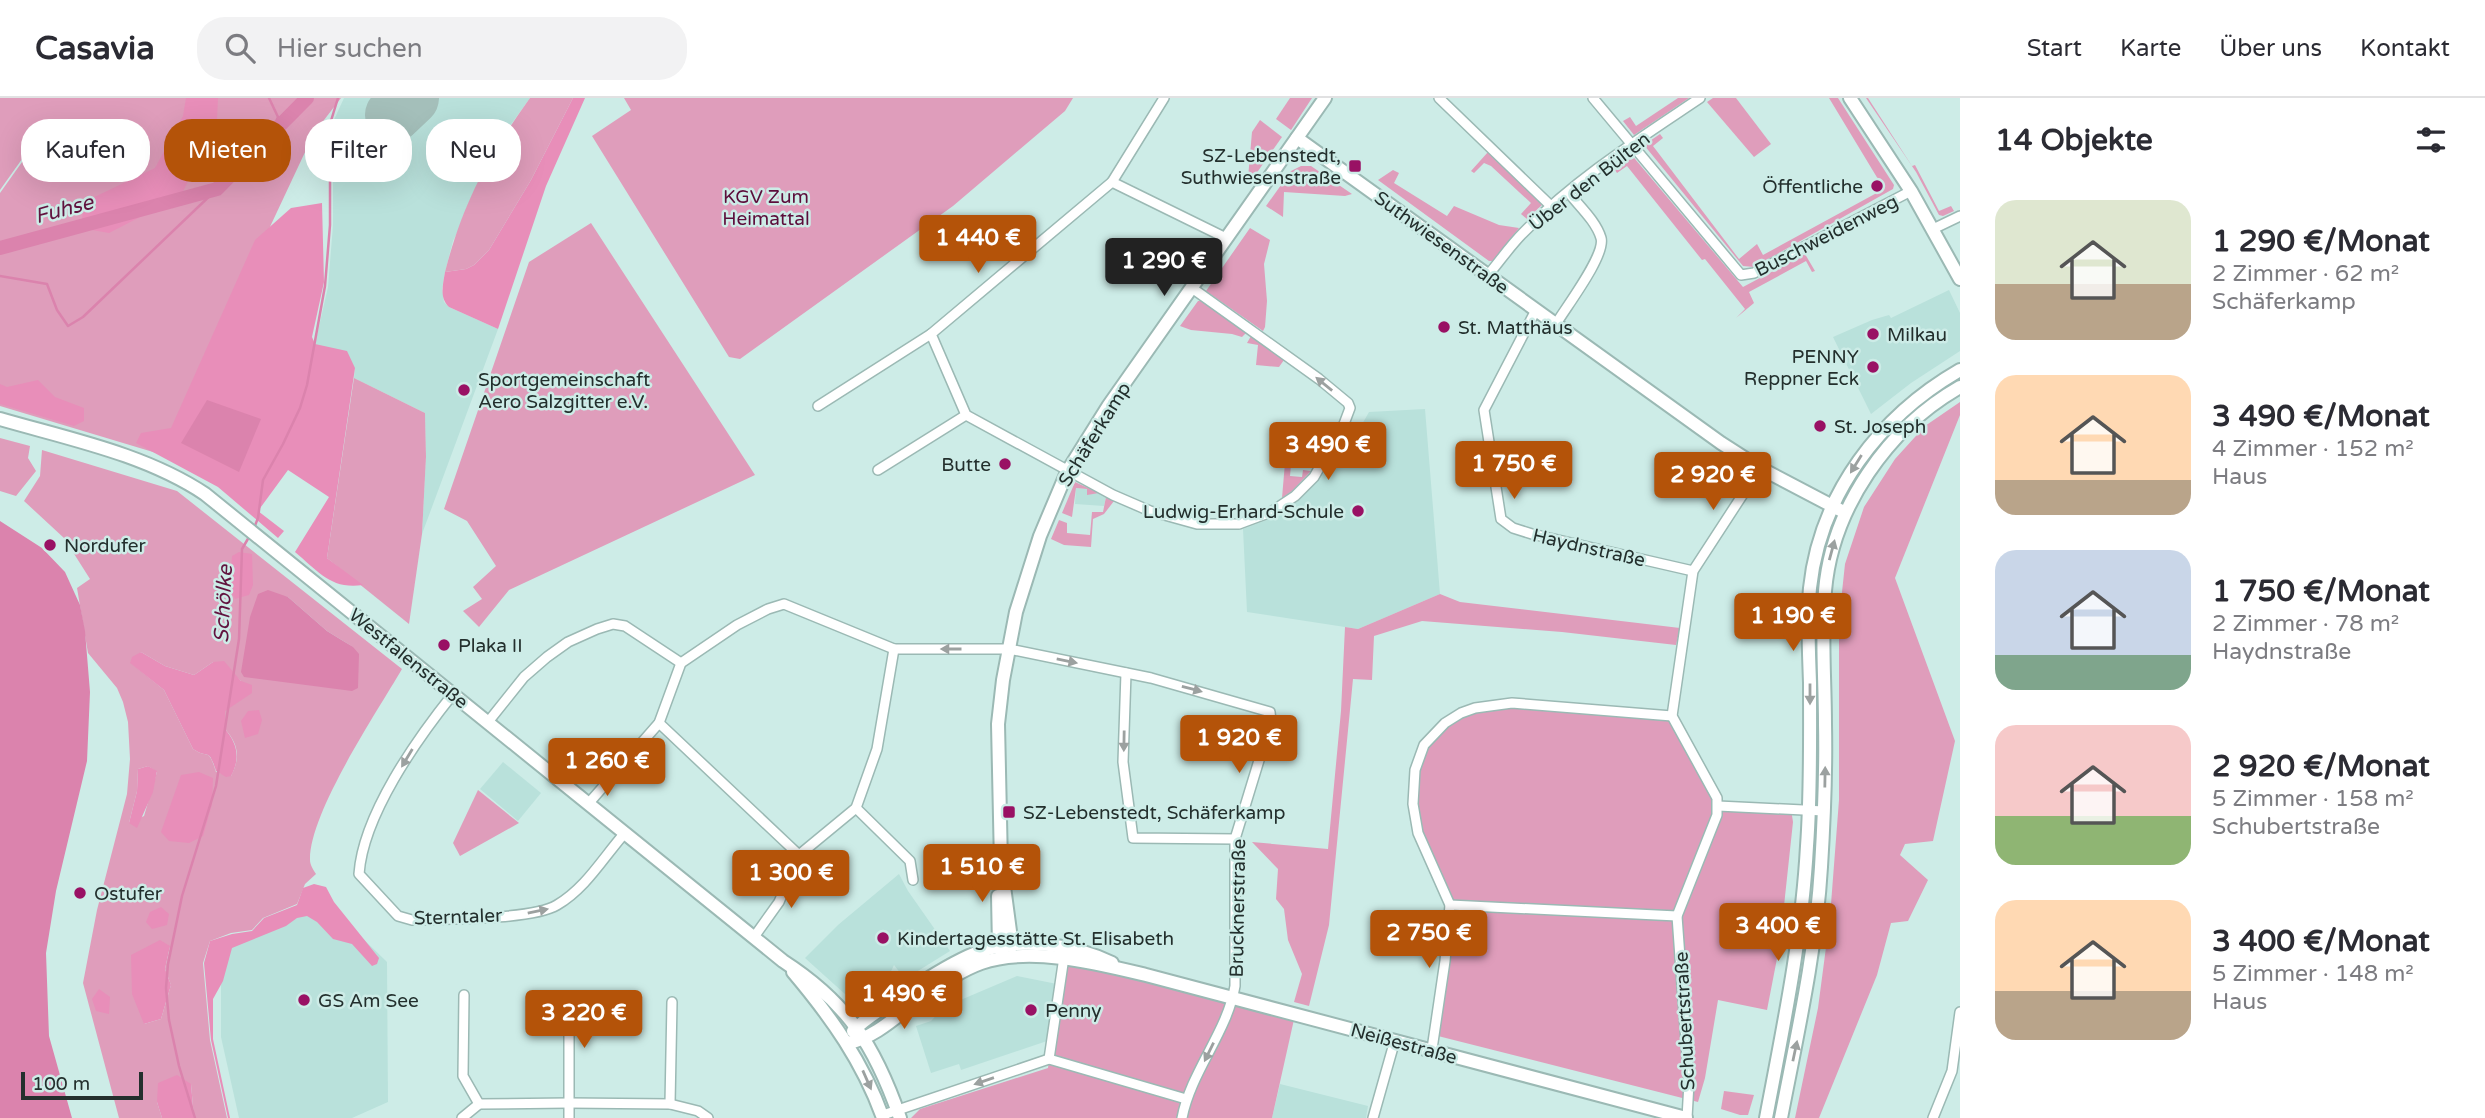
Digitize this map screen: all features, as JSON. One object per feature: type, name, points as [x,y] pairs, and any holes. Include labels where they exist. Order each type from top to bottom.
[{"type":"street","points":[[818,406],[931,334],[1112,182],[1164,98]]},
{"type":"street","name":"Schäferkamp","points":[[1006,950],[998,724],[1009,649],[1025,578],[1067,472],[1110,405],[1325,98]]},
{"type":"street","points":[[1439,98],[1552,206]]},
{"type":"street","points":[[1593,98],[1632,144]]},
{"type":"street","name":"Über den Bülten","points":[[1488,275],[1522,234],[1552,206],[1632,144],[1700,98]]},
{"type":"street","points":[[1850,98],[1911,191],[1960,279]]},
{"type":"street","name":"Suthwiesenstraße","points":[[1297,138],[1721,443],[1760,468],[1846,513]]},
{"type":"street","name":"Buschweidenweg","points":[[1632,144],[1741,275],[1754,274],[1911,191]]},
{"type":"street","points":[[1112,182],[1226,239]]},
{"type":"street","points":[[1556,324],[1601,250],[1602,240],[1569,193]]},
{"type":"street","points":[[1933,229],[1960,216]]},
{"type":"street","points":[[931,334],[966,415],[1067,472],[1150,511],[1197,524],[1239,524],[1271,512],[1295,496],[1314,477],[1350,408],[1348,403],[1319,379],[1192,288]]},
{"type":"street","name":"Haydnstraße","points":[[1536,310],[1484,410],[1501,519],[1513,528],[1532,534],[1693,571]]},
{"type":"street","points":[[1766,1118],[1792,982],[1806,871],[1810,810],[1810,588],[1822,531],[1860,457],[1878,435],[1926,392],[1960,370]]},
{"type":"street","points":[[1782,1118],[1811,957],[1821,871],[1824,811],[1825,590],[1833,544],[1846,513],[1888,446],[1924,411],[1960,387]]},
{"type":"street","points":[[878,470],[966,415]]},
{"type":"street","name":"Westfalenstraße","points":[[0,419],[127,457],[164,471],[205,494],[624,834],[783,961],[819,986],[843,1009],[864,1038],[879,1064],[899,1114]]},
{"type":"street","points":[[1760,468],[1693,571],[1672,716],[1708,780],[1718,806],[1824,811]]},
{"type":"street","points":[[588,804],[659,723],[681,663],[744,621],[784,604],[894,649],[877,749],[856,808],[799,855],[779,902],[754,937]]},
{"type":"street","points":[[488,722],[524,677],[547,657],[568,642],[613,624],[625,626],[681,663]]},
{"type":"street","name":"Brucknerstraße","points":[[894,649],[1009,649],[1126,673],[1270,712],[1271,721],[1235,839],[1235,974],[1232,1006],[1186,1099],[1182,1118]]},
{"type":"street","points":[[1126,673],[1124,762],[1133,838],[1235,839]]},
{"type":"street","name":"Sterntaler","points":[[453,694],[413,748],[390,786],[360,854],[359,874],[398,916],[412,920],[499,916],[538,912],[556,906],[577,889],[624,834]]},
{"type":"street","points":[[1432,1049],[1450,905],[1418,833],[1413,804],[1415,770],[1424,745],[1441,726],[1461,713],[1475,708],[1513,703],[1672,716]]},
{"type":"street","points":[[659,723],[799,855]]},
{"type":"street","name":"Schubertstraße","points":[[1687,1118],[1689,1083],[1677,916],[1717,815],[1718,806]]},
{"type":"street","points":[[856,808],[910,861],[913,880]]},
{"type":"street","points":[[1450,905],[1677,916]]},
{"type":"street","name":"Neißestraße","points":[[848,1043],[857,1027],[950,965],[977,953],[1067,947],[1090,953],[1121,969]]},
{"type":"street","name":"Neißestraße","points":[[848,1043],[864,1038],[940,984],[1006,950],[1121,969],[1432,1049],[1648,1113],[1687,1118]]},
{"type":"street","points":[[1048,1059],[1064,959]]},
{"type":"street","name":"Westfalenstraße","points":[[783,961],[831,1018],[848,1043],[861,1064],[883,1117]]},
{"type":"street","points":[[464,995],[463,1076],[480,1104]]},
{"type":"street","points":[[569,998],[569,1118]]},
{"type":"street","points":[[670,1104],[672,1002]]},
{"type":"street","points":[[1933,1118],[1956,1072],[1960,1012]]},
{"type":"street","points":[[1373,1118],[1395,1040]]},
{"type":"street","points":[[883,1117],[899,1114],[1048,1059],[1186,1099]]},
{"type":"street","points":[[462,1118],[480,1104],[569,1103],[670,1104],[698,1111],[708,1118]]},
{"type":"shaded area","points":[[186,98],[218,98],[217,119],[181,119]]},
{"type":"shaded area","points":[[344,98],[530,98],[515,119],[426,119],[426,182],[482,182],[453,241],[442,289],[444,302],[449,307],[498,329],[422,534],[425,413],[354,378],[355,368],[315,344],[328,287],[333,182],[412,182],[412,119],[334,119]]},
{"type":"shaded area","points":[[573,98],[585,98],[546,186],[498,329],[449,307],[443,295],[445,272],[474,265],[489,250],[531,180]]},
{"type":"shaded area","points":[[164,151],[164,182],[188,182],[181,196],[109,233],[81,228],[84,202],[126,182],[150,182],[150,170],[155,168]]},
{"type":"shaded area","points":[[322,203],[324,282],[312,337],[315,344],[347,351],[355,368],[327,558],[363,585],[333,582],[295,552],[329,497],[288,470],[258,511],[284,531],[278,538],[218,487],[136,443],[141,433],[171,428],[255,240],[291,208]]},
{"type":"shaded area","points":[[1949,290],[1960,313],[1960,351],[1911,383],[1871,414],[1833,337],[1872,320],[1889,315],[1891,318]]},
{"type":"shaded area","points":[[38,380],[55,397],[84,408],[84,421],[74,426],[0,404],[0,384],[7,387]]},
{"type":"shaded area","points":[[207,400],[261,419],[239,472],[181,443]]},
{"type":"shaded area","name":"Ludwig-Erhard-Schule","points":[[1425,409],[1440,594],[1358,629],[1247,612],[1243,529],[1267,520],[1298,501],[1320,479],[1334,455],[1348,449],[1369,412]]},
{"type":"shaded area","points":[[1076,488],[1087,489],[1087,494],[1099,493],[1106,497],[1104,506],[1075,504]]},
{"type":"shaded area","points":[[0,521],[42,548],[65,572],[80,605],[85,631],[90,692],[87,761],[56,891],[46,953],[49,1036],[72,1118],[0,1118]]},
{"type":"shaded area","points":[[239,552],[252,554],[253,585],[249,595],[235,599],[230,589],[232,556]]},
{"type":"shaded area","points":[[268,590],[288,597],[327,631],[353,647],[359,654],[358,688],[352,691],[244,677],[241,672],[250,617],[258,594]]},
{"type":"shaded area","points":[[141,652],[165,666],[194,675],[213,662],[224,661],[241,681],[252,685],[252,693],[225,711],[225,729],[232,740],[237,757],[231,776],[226,777],[216,771],[209,756],[193,749],[164,690],[130,663],[132,657]]},
{"type":"shaded area","points":[[259,710],[262,720],[258,734],[245,738],[241,721],[248,711]]},
{"type":"shaded area","points":[[503,762],[541,793],[518,821],[480,789]]},
{"type":"shaded area","points":[[148,766],[157,771],[153,792],[137,828],[129,823],[137,791],[138,769]]},
{"type":"shaded area","points":[[199,772],[213,778],[212,804],[203,836],[189,843],[169,841],[161,832],[181,775]]},
{"type":"shaded area","name":"Kindertagesstätte St. Elisabeth","points":[[899,874],[950,951],[905,979],[894,965],[883,988],[845,994],[805,958],[838,925]]},
{"type":"shaded area","points":[[314,884],[326,887],[334,902],[379,958],[377,964],[372,966],[352,944],[333,939],[317,922],[307,916],[232,948],[223,981],[213,999],[213,1039],[228,1118],[211,1040],[204,963],[210,941],[252,931],[264,918],[297,905],[303,888]]},
{"type":"shaded area","name":"GS Am See","points":[[321,898],[387,962],[388,1102],[352,1118],[239,1118],[221,1037],[221,952]]},
{"type":"shaded area","points":[[161,907],[169,914],[167,925],[152,929],[146,922],[150,912]]},
{"type":"shaded area","points":[[160,940],[170,946],[165,969],[171,985],[161,1019],[144,1024],[132,994],[131,955]]},
{"type":"shaded area","points":[[1017,976],[1057,984],[1047,1041],[961,1070],[959,1064],[931,1073],[916,1026],[931,1021],[944,1007]]},
{"type":"shaded area","points":[[99,989],[110,997],[109,1014],[96,1011],[92,999]]},
{"type":"shaded area","points":[[177,1075],[191,1084],[194,1118],[162,1118],[157,1102],[158,1083]]},
{"type":"shaded area","points":[[1280,1084],[1368,1106],[1366,1118],[1272,1118]]},
{"type":"green space","points":[[0,98],[341,98],[325,119],[305,119],[305,152],[163,455],[0,406],[0,193],[21,163],[21,182],[150,182],[150,119],[21,119],[21,160],[0,190]]},
{"type":"green space","points":[[530,98],[573,98],[531,180],[489,250],[466,269],[445,272],[460,224],[478,182],[521,182],[521,119],[516,119]]},
{"type":"green space","name":"KGV Zum Heimattal","points":[[624,98],[1073,98],[1065,111],[953,206],[740,359],[729,357],[592,136],[631,110]]},
{"type":"green space","points":[[1290,98],[1312,98],[1291,130],[1276,119]]},
{"type":"green space","points":[[1678,98],[1689,98],[1634,135],[1623,121],[1630,117],[1636,126]]},
{"type":"green space","points":[[1713,98],[1736,98],[1771,144],[1754,157],[1707,102]]},
{"type":"green space","points":[[1829,98],[1838,98],[1894,185],[1893,189],[1754,267],[1743,266],[1644,145],[1660,134],[1663,138],[1653,146],[1739,259],[1757,244],[1763,255],[1884,189]]},
{"type":"green space","points":[[1866,98],[1912,166],[1915,165],[1939,211],[1951,206],[1954,211],[1939,215],[1916,172]]},
{"type":"green space","points":[[1260,120],[1282,137],[1251,181],[1248,178],[1252,132]]},
{"type":"green space","points":[[1488,152],[1544,203],[1527,219],[1521,214],[1531,203],[1491,166],[1484,163],[1474,173],[1471,171]]},
{"type":"green space","points":[[1630,153],[1743,287],[1805,254],[1815,271],[1812,272],[1806,261],[1749,292],[1754,303],[1736,318],[1745,309],[1705,259],[1702,260],[1627,166],[1617,173],[1613,167]]},
{"type":"green space","points":[[1301,166],[1311,166],[1352,194],[1345,196],[1284,192],[1283,217],[1266,206],[1291,171]]},
{"type":"green space","points":[[1393,170],[1399,173],[1394,183],[1447,216],[1454,206],[1499,225],[1519,228],[1493,261],[1489,261],[1378,180]]},
{"type":"green space","points":[[591,223],[755,475],[509,590],[479,627],[463,611],[482,599],[473,587],[496,566],[467,521],[444,509],[529,262]]},
{"type":"green space","points":[[1250,228],[1270,240],[1264,264],[1267,301],[1263,331],[1206,291]]},
{"type":"green space","points":[[1198,301],[1246,333],[1242,337],[1180,326]]},
{"type":"green space","points":[[1251,336],[1284,360],[1279,367],[1256,365],[1258,345],[1247,343]]},
{"type":"green space","points":[[354,378],[425,413],[422,534],[409,624],[327,558]]},
{"type":"green space","points":[[1960,402],[1960,415],[1895,578],[1955,741],[1933,841],[1905,844],[1900,855],[1928,880],[1908,921],[1891,923],[1877,975],[1819,1118],[1795,1118],[1818,1008],[1830,917],[1839,800],[1839,620],[1845,564],[1864,507],[1895,459],[1925,426]]},
{"type":"green space","points":[[1288,427],[1332,432],[1327,442],[1322,440],[1322,433],[1294,431],[1290,476],[1302,477],[1303,470],[1311,471],[1282,498]]},
{"type":"green space","points":[[0,438],[30,446],[28,458],[36,471],[16,496],[0,491]]},
{"type":"green space","points":[[42,450],[177,491],[402,669],[346,763],[320,816],[310,862],[316,874],[305,884],[297,904],[263,918],[252,930],[231,933],[210,941],[203,963],[210,1040],[227,1118],[194,1118],[191,1084],[157,1102],[162,1118],[119,1118],[83,983],[97,910],[127,794],[130,759],[128,722],[117,688],[88,653],[77,588],[90,579],[64,538],[24,501],[40,476]],"holes":[[[258,595],[288,597],[327,631],[353,647]],[[141,652],[165,666],[194,675],[213,662],[230,670],[241,681],[236,702],[225,710],[225,729],[237,751],[231,776],[216,772],[209,756],[193,749],[164,690],[131,663]],[[148,766],[157,772],[144,816],[129,823],[137,791],[138,769]],[[170,946],[165,969],[171,985],[161,1019],[144,1024]]]},
{"type":"green space","points":[[1075,482],[1099,493],[1087,495],[1087,489],[1076,488],[1072,517],[1062,513]]},
{"type":"green space","points":[[1106,497],[1114,501],[1104,514],[1093,519],[1091,547],[1064,545],[1051,539],[1059,520],[1067,523],[1067,533],[1090,535],[1092,512],[1103,512]]},
{"type":"green space","points":[[1440,594],[1460,602],[1680,628],[1676,645],[1562,632],[1422,621],[1374,636],[1372,680],[1353,679],[1329,925],[1309,1006],[1294,1002],[1302,974],[1288,940],[1284,909],[1276,899],[1278,869],[1252,842],[1328,849],[1341,711],[1345,627],[1358,629]]},
{"type":"green space","points":[[1512,703],[1672,716],[1719,806],[1791,809],[1793,822],[1780,943],[1767,1010],[1718,1000],[1705,1078],[1698,1102],[1434,1035],[1450,905],[1433,869],[1413,804],[1424,745],[1461,713]]},
{"type":"green space","points":[[478,790],[519,823],[460,856],[453,843]]},
{"type":"green space","points":[[1064,957],[1295,1015],[1272,1118],[911,1118],[920,1109],[1048,1068]]},
{"type":"green space","points":[[1724,1091],[1754,1095],[1748,1115],[1721,1109]]},
{"type":"waterway","points":[[269,98],[277,119]]},
{"type":"waterway","name":"Fuhse","points":[[0,248],[217,189],[307,98]]},
{"type":"waterway","name":"Schölke","points":[[254,528],[263,480],[300,408],[307,385],[325,286],[330,225],[330,124],[338,98]]},
{"type":"waterway","points":[[0,276],[47,284],[57,310],[68,326],[83,317],[217,189]]},
{"type":"waterway","name":"Schölke","points":[[195,1118],[179,1066],[169,1020],[166,988],[168,964],[182,896],[216,786],[239,639],[242,549],[249,537]]},
{"type":"runway","points":[[393,115],[411,98]]},
{"type":"place","name":"SZ-Lebenstedt, Suthwiesenstraße","points":[[1355,166]]},
{"type":"place","name":"Öffentliche","points":[[1877,186]]},
{"type":"place","name":"St. Matthäus","points":[[1444,327]]},
{"type":"place","name":"Milkau","points":[[1873,334]]},
{"type":"place","name":"PENNY Reppner Eck","points":[[1873,367]]},
{"type":"place","name":"Sportgemeinschaft Aero Salzgitter e.V.","points":[[464,390]]},
{"type":"place","name":"St. Joseph","points":[[1820,426]]},
{"type":"place","name":"Butte","points":[[1005,464]]},
{"type":"place","name":"Ludwig-Erhard-Schule","points":[[1358,511]]},
{"type":"place","name":"Nordufer","points":[[50,545]]},
{"type":"place","name":"Plaka II","points":[[444,645]]},
{"type":"place","name":"SZ-Lebenstedt, Schäferkamp","points":[[1009,812]]},
{"type":"place","name":"Ostufer","points":[[80,893]]},
{"type":"place","name":"Kindertagesstätte St. Elisabeth","points":[[883,938]]},
{"type":"place","name":"GS Am See","points":[[304,1000]]},
{"type":"place","name":"Penny","points":[[1031,1010]]}]
